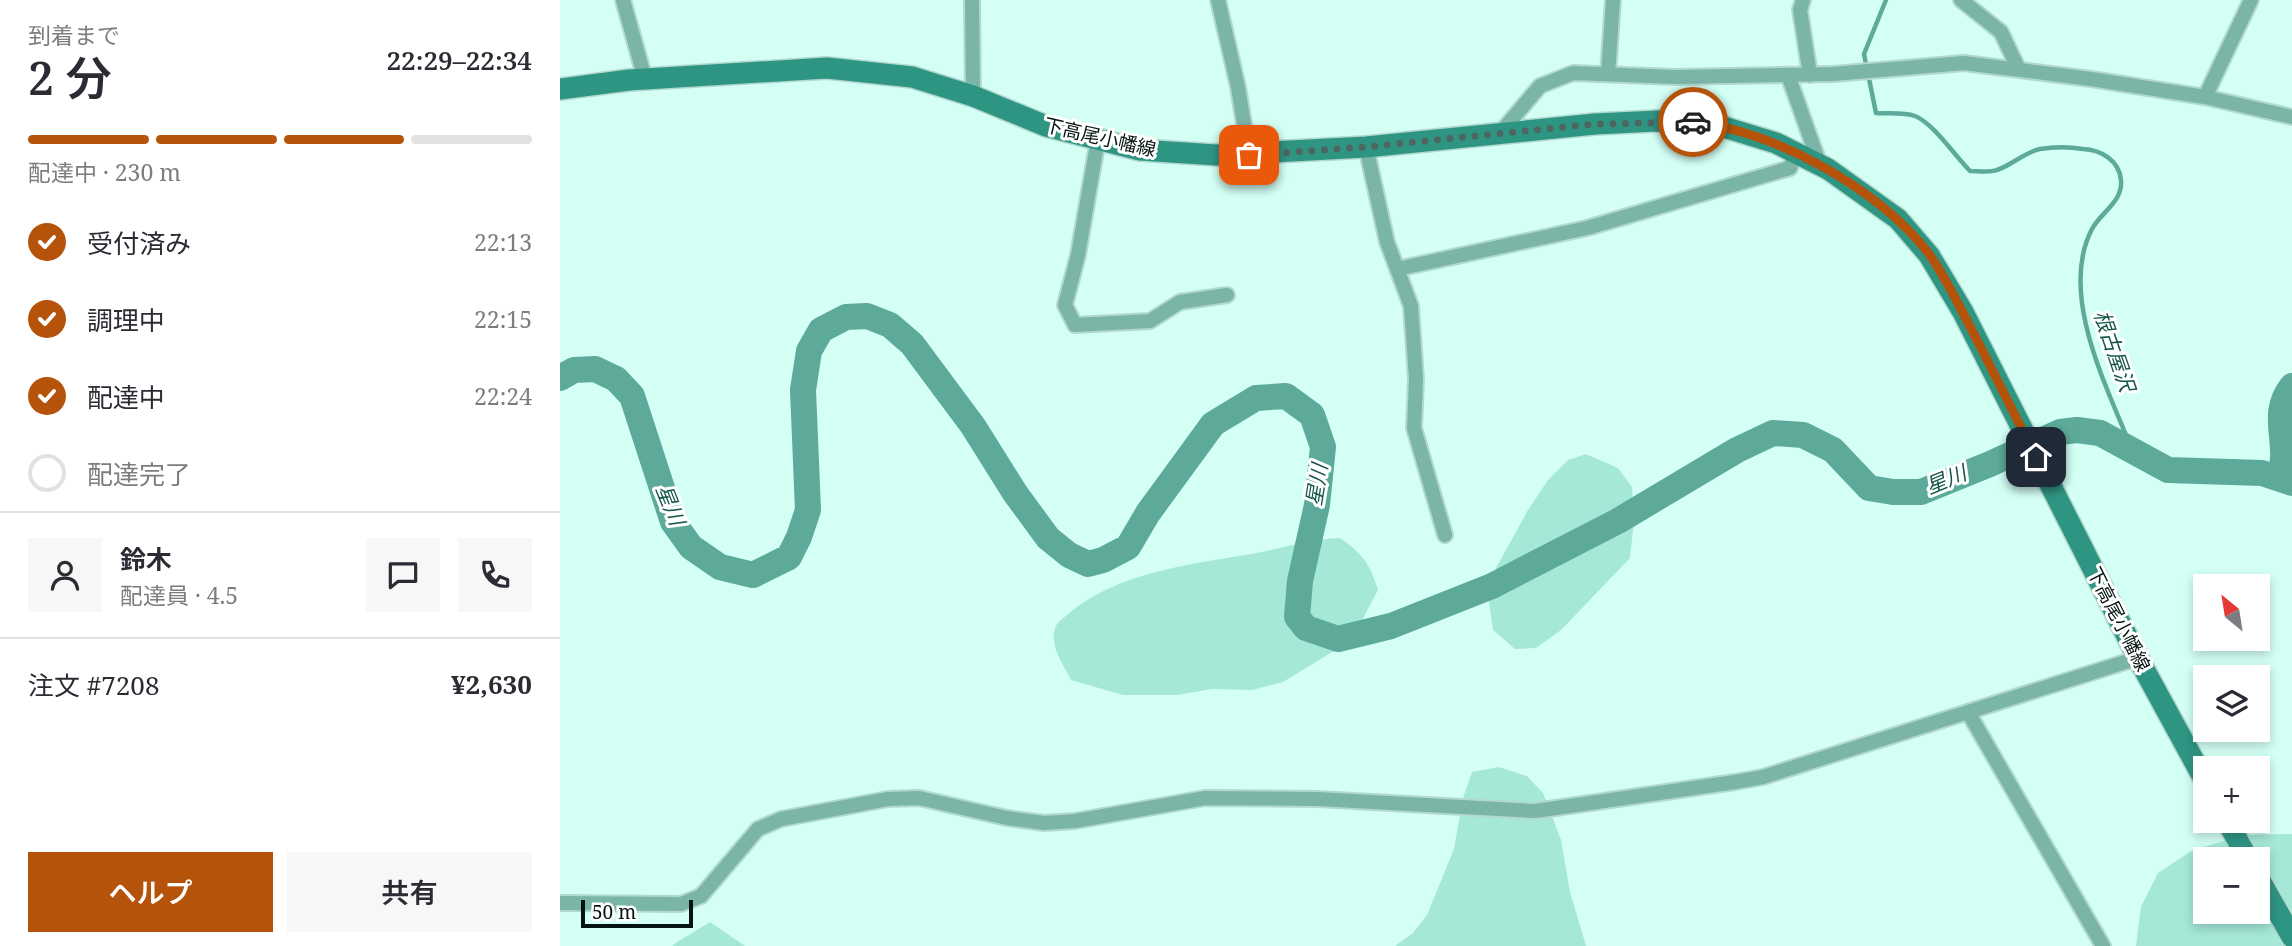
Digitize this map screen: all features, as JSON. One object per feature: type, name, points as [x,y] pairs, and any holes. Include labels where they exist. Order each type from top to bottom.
[{"type":"main road","name":"下高尾小幡線","points":[[560,89],[645,79],[827,68],[912,77],[974,96],[1046,126],[1140,150],[1249,155],[1366,147],[1595,124],[1687,122],[1714,124],[1745,132],[1820,165],[1898,219],[1929,255],[1962,312],[2138,658],[2193,758]]},
{"type":"main road","points":[[2270,898],[2292,937]]},
{"type":"street","points":[[623,0],[645,79]]},
{"type":"street","points":[[972,0],[974,96]]},
{"type":"street","points":[[1218,0],[1238,87],[1249,155]]},
{"type":"street","points":[[1608,74],[1613,0]]},
{"type":"street","points":[[1803,0],[1800,10],[1810,75]]},
{"type":"street","points":[[1961,0],[2001,32],[2019,70]]},
{"type":"street","points":[[2205,97],[2251,0]]},
{"type":"street","points":[[1501,132],[1540,86],[1573,73],[1675,77],[1810,75],[1964,63],[2205,97],[2292,117]]},
{"type":"street","points":[[1788,75],[1820,165]]},
{"type":"street","points":[[1098,139],[1078,255],[1065,305],[1075,325],[1150,321],[1180,302],[1227,295]]},
{"type":"street","points":[[1366,147],[1387,242],[1410,306],[1416,379],[1414,428],[1445,535]]},
{"type":"street","points":[[1397,270],[1600,224],[1790,169],[1795,153]]},
{"type":"street","points":[[560,903],[681,904],[701,896],[758,829],[781,819],[888,799],[919,798],[1007,818],[1044,823],[1075,821],[1205,798],[1318,799],[1535,811],[1763,777],[2138,658]]},
{"type":"street","points":[[1968,712],[2103,946]]},
{"type":"green space","points":[[1586,454],[1618,468],[1632,487],[1634,521],[1630,558],[1561,630],[1536,648],[1515,649],[1493,630],[1489,602],[1496,568],[1548,480],[1568,460]]},
{"type":"green space","points":[[1340,538],[1365,560],[1378,590],[1361,622],[1342,646],[1283,682],[1252,690],[1212,689],[1177,695],[1123,695],[1071,680],[1055,647],[1056,626],[1065,616],[1088,600],[1134,578],[1185,565],[1310,541]]},
{"type":"green space","points":[[1499,767],[1527,776],[1543,793],[1561,840],[1570,892],[1586,946],[1395,946],[1413,933],[1427,915],[1454,849],[1463,798],[1472,772]]},
{"type":"green space","points":[[2292,834],[2292,946],[2136,946],[2141,907],[2158,873],[2193,850],[2193,924],[2270,924],[2270,847],[2203,847],[2245,835]]},
{"type":"green space","points":[[710,922],[745,946],[672,946],[677,942]]},
{"type":"waterway","name":"根古屋沢","points":[[1886,0],[1864,54],[1876,113],[1906,114],[1922,120],[1970,171],[1994,171],[2034,151],[2056,148],[2096,151],[2108,157],[2117,167],[2121,180],[2119,195],[2092,229],[2083,253],[2080,279],[2088,333],[2126,435],[2126,447]]},
{"type":"waterway","name":"星川","points":[[560,378],[574,370],[595,369],[616,379],[632,396],[673,522],[691,547],[720,567],[753,575],[789,557],[799,537],[808,510],[803,390],[809,351],[821,330],[846,317],[867,316],[890,325],[912,344],[973,426],[1015,493],[1048,538],[1069,555],[1088,564],[1103,560],[1128,547],[1148,513],[1213,424],[1256,398],[1286,396],[1312,415],[1323,447],[1317,505],[1300,581],[1297,617],[1306,628],[1338,639],[1391,626],[1492,586],[1618,521],[1737,450],[1773,433],[1803,435],[1833,450],[1869,488],[1893,492],[1921,492],[2060,432],[2077,430],[2100,433],[2168,470],[2262,473],[2292,483]]},
{"type":"waterway","points":[[2279,478],[2283,454],[2282,408],[2292,386]]},
{"type":"way so far","points":[[1249,155],[1366,147],[1595,124],[1693,122]]},
{"type":"route","points":[[1693,122],[1714,124],[1776,143],[1828,169],[1898,219],[1929,255],[1962,312],[2036,457]]}]
